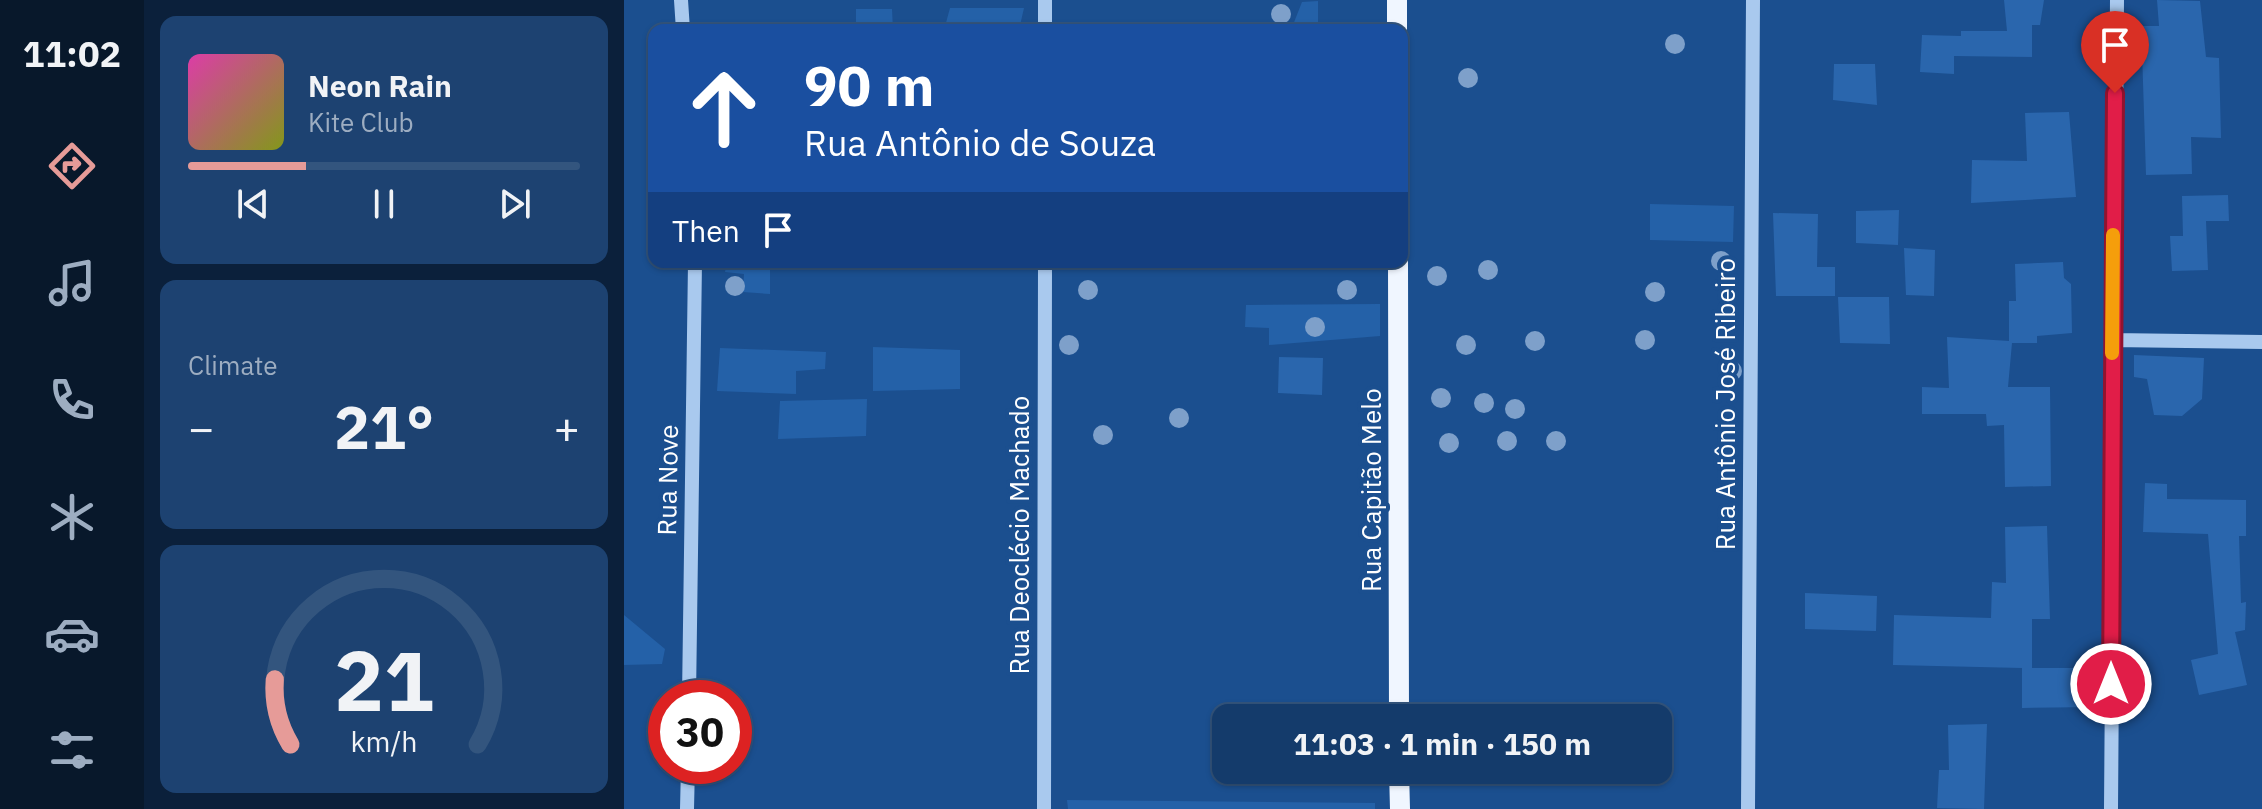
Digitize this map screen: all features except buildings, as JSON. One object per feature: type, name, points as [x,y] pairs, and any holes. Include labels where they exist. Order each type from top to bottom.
[{"type":"main road","points":[[1397,0],[1397,24]]},
{"type":"main road","name":"Rua Capitão Melo","points":[[1398,268],[1399,704]]},
{"type":"main road","points":[[1399,784],[1400,809]]},
{"type":"street","points":[[681,0],[683,24]]},
{"type":"street","points":[[1045,0],[1045,24]]},
{"type":"street","name":"Rua Antônio José Ribeiro","points":[[1748,809],[1753,0]]},
{"type":"street","points":[[2111,809],[2112,340],[2117,0]]},
{"type":"street","name":"Rua Nove","points":[[689,680],[695,268]]},
{"type":"street","name":"Rua Deoclécio Machado","points":[[1044,809],[1045,268]]},
{"type":"street","points":[[2112,340],[2262,342]]},
{"type":"street","points":[[687,809],[688,784]]},
{"type":"shaded area","points":[[1318,1],[1318,24],[1293,24],[1302,2]]},
{"type":"shaded area","points":[[950,8],[1024,8],[1020,24],[946,24]]},
{"type":"shaded area","points":[[856,9],[892,9],[893,24],[856,24]]},
{"type":"shaded area","points":[[1650,204],[1734,206],[1733,242],[1650,240]]},
{"type":"shaded area","points":[[726,268],[770,268],[770,294],[743,292],[744,274],[725,272]]},
{"type":"shaded area","points":[[1380,304],[1380,336],[1269,345],[1269,328],[1245,327],[1246,305]]},
{"type":"shaded area","points":[[873,347],[960,350],[960,389],[873,391]]},
{"type":"shaded area","points":[[720,348],[826,352],[825,369],[796,371],[796,394],[717,391]]},
{"type":"shaded area","points":[[867,399],[866,436],[778,439],[780,401]]},
{"type":"shaded area","points":[[624,615],[665,649],[662,664],[624,665]]},
{"type":"shaded area","points":[[1067,800],[1375,803],[1375,809],[1068,809]]},
{"type":"slow traffic","points":[[2112,353],[2113,235]]},
{"type":"route","points":[[2111,684],[2115,93]]}]
